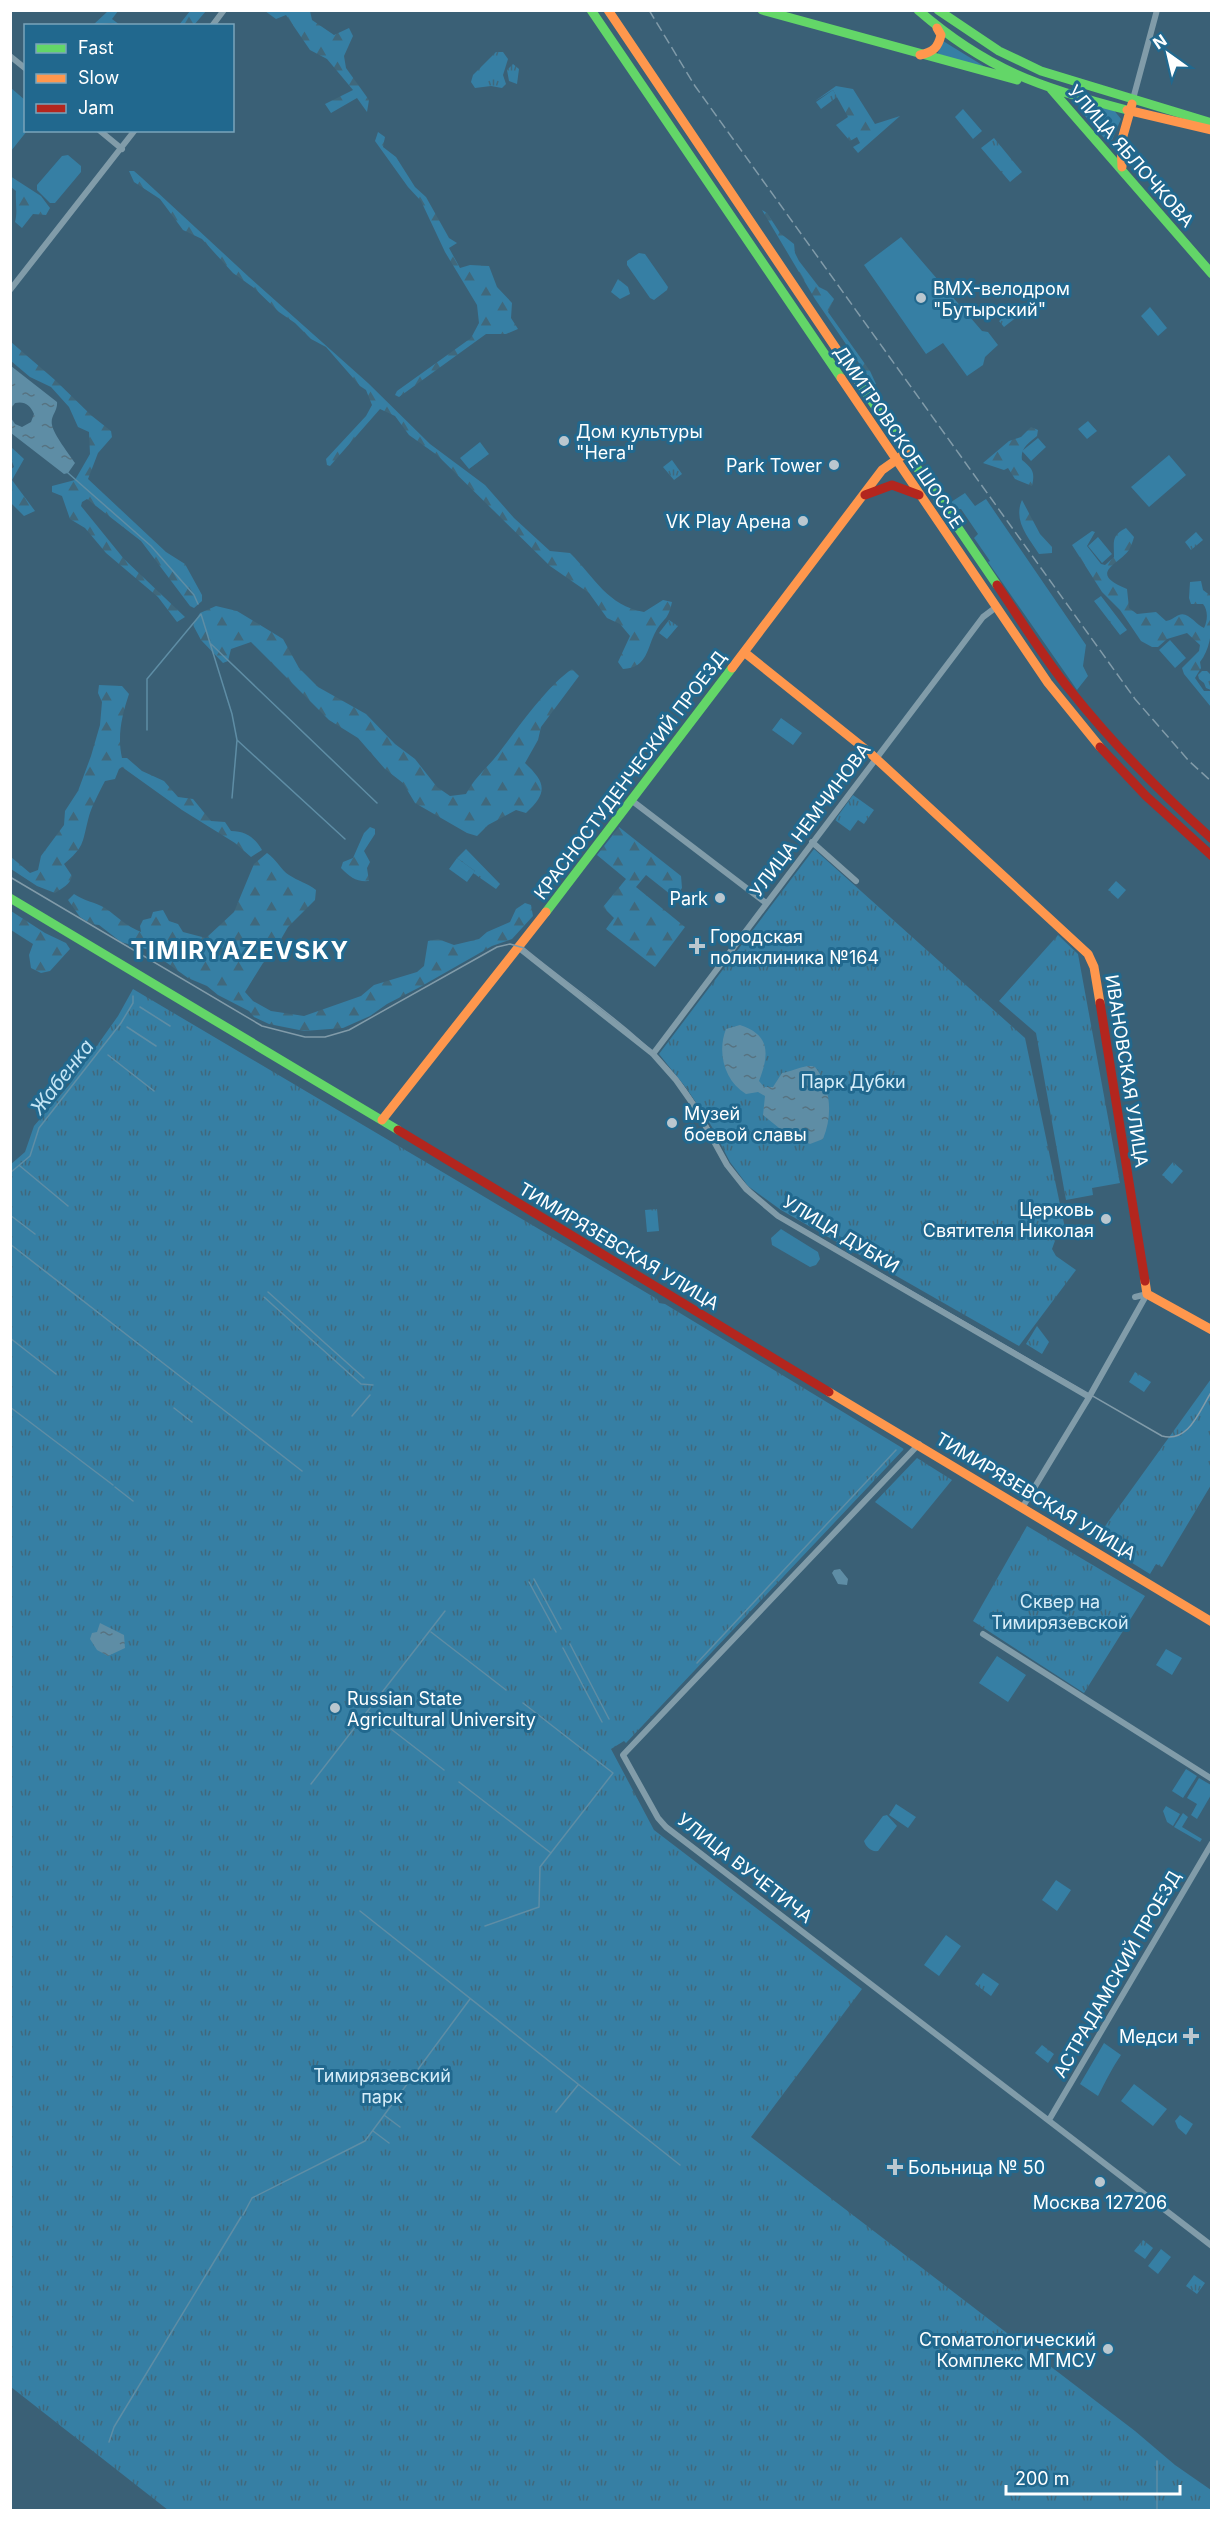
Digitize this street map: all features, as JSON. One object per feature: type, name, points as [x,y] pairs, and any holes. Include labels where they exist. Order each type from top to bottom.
[{"type":"main road","name":"ДМИТРОВСКОЕ ШОССЕ","points":[[591,10],[895,461],[1048,683],[1097,744],[1165,815],[1212,856]]},
{"type":"main road","name":"ДМИТРОВСКОЕ ШОССЕ","points":[[608,10],[906,453],[1072,694],[1145,777],[1212,839]]},
{"type":"main road","points":[[762,10],[1019,81],[1212,123]]},
{"type":"main road","points":[[918,10],[963,46],[992,64],[1045,86]]},
{"type":"main road","points":[[938,10],[999,51],[1132,104],[1212,130]]},
{"type":"main road","points":[[920,55],[932,51],[939,45],[941,35],[934,24]]},
{"type":"main road","points":[[1067,105],[1066,92],[1070,81]]},
{"type":"main road","name":"УЛИЦА ЯБЛОЧКОВА","points":[[1045,86],[1067,105],[1212,274]]},
{"type":"main road","points":[[1124,172],[1119,155],[1132,104]]},
{"type":"main road","points":[[1101,144],[1113,147],[1122,139]]},
{"type":"main road","name":"КРАСНОСТУДЕНЧЕСКИЙ ПРОЕЗД","points":[[382,1120],[519,948],[882,470],[906,453]]},
{"type":"main road","points":[[862,496],[892,484],[919,495]]},
{"type":"main road","name":"ИВАНОВСКАЯ УЛИЦА","points":[[744,652],[875,758],[1083,948],[1091,960],[1147,1294]]},
{"type":"main road","name":"ТИМИРЯЗЕВСКАЯ УЛИЦА","points":[[10,898],[1212,1622]]},
{"type":"main road","points":[[1147,1294],[1212,1330]]},
{"type":"street","points":[[214,24],[224,10]]},
{"type":"street","points":[[1132,104],[1157,10]]},
{"type":"street","points":[[10,56],[24,67]]},
{"type":"street","points":[[101,132],[122,149]]},
{"type":"street","points":[[10,290],[134,132]]},
{"type":"street","name":"УЛИЦА НЕМЧИНОВА","points":[[652,1054],[983,617],[995,608]]},
{"type":"street","points":[[635,803],[766,903]]},
{"type":"street","points":[[812,842],[856,880]]},
{"type":"street","name":"УЛИЦА ДУБКИ","points":[[519,948],[652,1054],[676,1080],[695,1107],[727,1164],[746,1189],[778,1216],[1089,1397]]},
{"type":"street","points":[[1135,1297],[1147,1294]]},
{"type":"street","points":[[1022,1508],[1089,1397],[1147,1294]]},
{"type":"street","name":"УЛИЦА ВУЧЕТИЧА","points":[[919,1444],[623,1755],[658,1818],[666,1827],[1212,2246]]},
{"type":"street","points":[[983,1634],[1212,1779]]},
{"type":"street","name":"АСТРАДАМСКИЙ ПРОЕЗД","points":[[1048,2120],[1212,1843]]},
{"type":"green space","points":[[108,11],[118,11],[112,19],[119,24],[94,24]]},
{"type":"green space","points":[[190,11],[206,11],[195,24],[180,24]]},
{"type":"green space","points":[[265,11],[310,11],[312,20],[334,35],[349,28],[353,36],[344,56],[346,68],[369,100],[367,112],[357,98],[331,113],[325,104],[353,90],[327,59],[310,50],[286,15],[276,19]]},
{"type":"green space","points":[[943,41],[987,68],[937,55]]},
{"type":"green space","points":[[496,52],[503,52],[508,59],[503,75],[506,84],[502,88],[491,86],[475,88],[471,82],[473,75]]},
{"type":"green space","points":[[513,64],[519,69],[517,84],[509,81],[507,70]]},
{"type":"green space","points":[[836,86],[853,89],[875,124],[900,116],[858,153],[853,147],[860,143],[857,137],[850,141],[836,125],[848,117],[833,90],[815,101]]},
{"type":"green space","points":[[11,88],[24,99],[24,132],[26,132],[11,151]]},
{"type":"green space","points":[[833,90],[837,97],[821,109],[816,102]]},
{"type":"green space","points":[[1081,102],[1113,109],[1121,119],[1112,140],[1105,139],[1078,108]]},
{"type":"green space","points":[[963,109],[982,131],[973,139],[955,117]]},
{"type":"green space","points":[[378,132],[385,137],[383,147],[396,157],[415,187],[426,197],[449,238],[457,243],[449,248],[460,268],[470,265],[489,266],[497,287],[512,303],[511,318],[518,329],[506,334],[486,334],[399,397],[395,395],[397,391],[471,338],[479,323],[477,305],[445,252],[421,201],[375,141]]},
{"type":"green space","points":[[994,138],[1022,172],[1010,182],[981,148]]},
{"type":"green space","points":[[68,155],[81,166],[81,172],[55,203],[50,203],[37,190],[37,185],[62,156]]},
{"type":"green space","points":[[129,171],[134,171],[142,178],[368,383],[430,444],[485,485],[514,518],[550,551],[570,553],[603,590],[631,609],[644,612],[663,600],[672,602],[667,616],[656,631],[642,661],[631,668],[623,669],[618,662],[630,636],[620,624],[607,618],[589,593],[550,566],[437,455],[409,435],[395,416],[380,409],[330,466],[327,465],[326,459],[366,416],[372,405],[366,390],[326,347],[311,339],[254,288],[233,273],[202,239],[183,230],[160,199],[134,182]]},
{"type":"green space","points":[[10,176],[41,196],[50,208],[46,215],[33,214],[22,228],[15,222],[16,191],[11,187]]},
{"type":"green space","points":[[762,210],[767,213],[780,233],[794,244],[799,261],[819,287],[827,291],[834,299],[828,312],[870,371],[876,384],[874,385],[815,299]]},
{"type":"green space","name":"BMX-велодром \"Бутырский\"","points":[[901,237],[982,331],[988,332],[998,345],[985,357],[983,365],[967,376],[943,343],[926,354],[864,265]]},
{"type":"green space","points":[[639,253],[645,254],[668,287],[654,300],[650,298],[627,265],[627,261]]},
{"type":"green space","points":[[618,279],[628,287],[630,294],[620,299],[611,292]]},
{"type":"green space","points":[[1150,307],[1167,328],[1158,336],[1141,316]]},
{"type":"green space","points":[[1013,309],[1018,316],[1004,327],[999,321]]},
{"type":"green space","points":[[11,342],[111,431],[112,437],[98,453],[88,479],[166,552],[185,564],[202,595],[202,601],[194,608],[190,606],[141,541],[87,499],[82,502],[81,506],[124,559],[185,617],[177,622],[158,597],[106,553],[85,528],[70,519],[62,496],[52,492],[52,486],[75,480],[90,454],[89,432],[78,427],[69,407],[51,387],[30,377],[11,361]]},
{"type":"green space","points":[[1088,421],[1097,431],[1087,439],[1078,429]]},
{"type":"green space","points":[[1031,427],[1038,430],[1037,436],[1022,452],[1022,460],[1032,471],[1032,486],[1015,479],[1008,468],[1004,470],[983,463],[1009,441],[1021,437]]},
{"type":"green space","points":[[1038,438],[1046,447],[1031,461],[1022,451]]},
{"type":"green space","points":[[480,442],[489,454],[469,469],[460,458]]},
{"type":"green space","points":[[11,447],[24,459],[12,480],[35,511],[24,516],[11,503],[11,469],[14,467]]},
{"type":"green space","points":[[1169,455],[1186,475],[1149,507],[1131,487]]},
{"type":"green space","points":[[672,460],[682,474],[674,480],[663,467]]},
{"type":"green space","points":[[965,493],[975,506],[986,499],[1086,645],[1083,666],[1088,676],[1077,690],[988,562],[990,561],[974,538],[978,534],[961,509],[956,509],[951,502]]},
{"type":"green space","points":[[1022,500],[1040,534],[1052,547],[1052,553],[1039,554],[1026,535],[1019,515]]},
{"type":"green space","points":[[1126,528],[1134,537],[1129,550],[1109,569],[1107,574],[1115,583],[1127,589],[1129,608],[1137,614],[1156,612],[1166,621],[1182,614],[1186,615],[1204,628],[1207,618],[1206,609],[1203,604],[1191,604],[1190,582],[1201,581],[1203,590],[1211,596],[1210,639],[1200,662],[1201,668],[1195,678],[1204,691],[1211,691],[1211,707],[1184,674],[1182,668],[1199,651],[1200,645],[1187,633],[1167,639],[1158,647],[1152,647],[1141,641],[1120,610],[1102,592],[1072,545],[1092,531],[1095,532],[1087,546],[1101,564],[1105,565],[1114,557],[1116,536]]},
{"type":"green space","points":[[1196,532],[1203,540],[1191,550],[1185,542]]},
{"type":"green space","points":[[1098,537],[1112,554],[1102,563],[1088,546]]},
{"type":"green space","points":[[1101,596],[1127,630],[1120,635],[1094,601]]},
{"type":"green space","points":[[216,606],[237,611],[283,639],[299,668],[318,687],[366,714],[395,744],[415,759],[437,787],[450,796],[466,794],[542,697],[572,669],[579,676],[541,727],[538,740],[525,763],[537,776],[542,787],[538,799],[526,813],[516,810],[488,825],[477,836],[467,833],[415,803],[403,783],[385,769],[358,738],[329,720],[251,642],[231,649],[228,661],[223,663],[201,640],[193,625],[200,613]]},
{"type":"green space","points":[[669,620],[678,626],[667,639],[659,633]]},
{"type":"green space","points":[[1170,640],[1186,658],[1175,668],[1159,650]]},
{"type":"green space","points":[[1202,671],[1210,674],[1211,690],[1206,688],[1199,679],[1198,675]]},
{"type":"green space","points":[[99,685],[122,686],[129,694],[121,726],[122,758],[127,758],[142,771],[164,781],[178,797],[193,799],[211,821],[225,822],[231,831],[250,836],[262,850],[251,857],[235,843],[182,810],[122,767],[115,779],[105,781],[91,810],[81,845],[64,864],[72,876],[68,884],[55,893],[37,886],[11,869],[11,857],[30,873],[38,870],[41,856],[64,825],[65,811],[78,791],[100,725],[102,702],[98,693]]},
{"type":"green space","points":[[781,718],[802,733],[793,745],[772,730]]},
{"type":"green space","points":[[853,795],[874,810],[864,824],[858,820],[850,831],[835,820]]},
{"type":"green space","points":[[370,827],[375,829],[375,834],[364,851],[370,862],[367,868],[369,881],[360,881],[341,868],[343,862],[353,858],[364,833]]},
{"type":"green space","points":[[619,827],[681,876],[682,888],[675,898],[646,875],[636,887],[685,927],[655,967],[606,929],[614,918],[603,907],[626,879],[597,855]]},
{"type":"green space","points":[[466,849],[500,884],[496,889],[457,858]]},
{"type":"green space","name":"Парк Дубки","points":[[814,849],[1025,1038],[1066,1233],[1056,1238],[1052,1249],[1056,1256],[1076,1270],[1019,1346],[781,1210],[748,1186],[730,1162],[712,1127],[687,1089],[659,1054]]},
{"type":"green space","points":[[267,853],[286,873],[316,890],[315,900],[288,927],[273,953],[263,963],[245,992],[253,1001],[271,1011],[304,1016],[361,996],[374,985],[417,972],[424,966],[428,941],[438,939],[454,945],[479,939],[487,932],[510,922],[516,909],[525,903],[531,905],[533,916],[512,939],[492,946],[387,1004],[370,1016],[343,1028],[304,1031],[269,1024],[254,1017],[249,1011],[218,995],[207,986],[188,978],[149,950],[121,942],[99,925],[91,924],[80,917],[68,900],[74,894],[97,904],[141,932],[140,926],[143,920],[151,918],[153,912],[163,910],[169,921],[178,924],[183,932],[206,938],[234,912],[254,864]]},
{"type":"green space","points":[[457,858],[475,871],[467,882],[449,869]]},
{"type":"green space","points":[[1116,881],[1126,890],[1118,899],[1108,890]]},
{"type":"green space","points":[[11,911],[45,933],[66,943],[70,949],[50,971],[41,973],[31,968],[29,955],[33,944],[11,930]]},
{"type":"green space","points":[[1058,935],[1078,954],[1120,1183],[1092,1188],[1093,1195],[1066,1200],[1036,1033],[999,1001]]},
{"type":"green space","name":"Тимирязевский парк","points":[[133,989],[657,1299],[659,1303],[665,1304],[904,1449],[626,1743],[624,1741],[611,1749],[654,1830],[862,1989],[751,2137],[1135,2431],[1175,2465],[1211,2490],[1211,2510],[168,2510],[11,2387],[10,1165],[25,1152],[34,1126],[69,1085],[118,1016]]},
{"type":"green space","points":[[1173,1162],[1183,1171],[1172,1184],[1162,1175]]},
{"type":"green space","points":[[657,1209],[659,1231],[647,1232],[645,1210]]},
{"type":"green space","points":[[781,1229],[818,1252],[820,1259],[816,1265],[810,1267],[772,1245],[771,1238]]},
{"type":"green space","points":[[1037,1326],[1049,1342],[1042,1354],[1026,1344]]},
{"type":"green space","points":[[1135,1372],[1151,1382],[1144,1392],[1129,1382]]},
{"type":"green space","points":[[1211,1379],[1211,1485],[1162,1567],[1156,1564],[1150,1574],[1095,1540]]},
{"type":"green space","points":[[917,1458],[952,1480],[912,1529],[875,1502]]},
{"type":"green space","name":"Сквер на Тимирязевской","points":[[1027,1526],[1145,1596],[1084,1693],[973,1621]]},
{"type":"green space","points":[[1166,1649],[1182,1658],[1172,1675],[1156,1665]]},
{"type":"green space","points":[[997,1656],[1026,1675],[1008,1702],[979,1683]]},
{"type":"green space","points":[[1186,1769],[1197,1776],[1183,1798],[1172,1791]]},
{"type":"green space","points":[[1199,1778],[1211,1785],[1211,1795],[1197,1819],[1191,1815],[1197,1804],[1187,1798]]},
{"type":"green space","points":[[896,1804],[916,1817],[908,1828],[889,1815]]},
{"type":"green space","points":[[1166,1806],[1180,1814],[1173,1826],[1167,1822],[1163,1811]]},
{"type":"green space","points":[[1183,1813],[1188,1817],[1182,1827],[1202,1839],[1200,1842],[1174,1827]]},
{"type":"green space","points":[[887,1815],[897,1826],[878,1851],[871,1850],[864,1841],[883,1816]]},
{"type":"green space","points":[[1056,1880],[1071,1890],[1057,1911],[1042,1900]]},
{"type":"green space","points":[[946,1935],[961,1946],[939,1976],[924,1965]]},
{"type":"green space","points":[[983,1973],[999,1984],[991,1996],[975,1984]]},
{"type":"green space","points":[[1104,2043],[1121,2055],[1098,2096],[1080,2084]]},
{"type":"green space","points":[[1042,2045],[1054,2054],[1048,2063],[1035,2053]]},
{"type":"green space","points":[[1134,2084],[1167,2109],[1153,2126],[1121,2101]]},
{"type":"green space","points":[[1180,2115],[1193,2124],[1186,2135],[1178,2128],[1175,2121]]},
{"type":"green space","points":[[1143,2240],[1153,2248],[1145,2259],[1134,2251]]},
{"type":"green space","points":[[1161,2249],[1171,2257],[1158,2274],[1148,2266]]},
{"type":"green space","points":[[1194,2275],[1205,2283],[1197,2294],[1186,2286]]},
{"type":"water","points":[[11,366],[57,402],[52,425],[75,463],[68,473],[64,474],[11,433],[11,418],[15,424],[22,427],[31,422],[34,414],[24,403],[15,403],[11,409]]},
{"type":"water","points":[[740,1025],[757,1034],[765,1047],[765,1063],[759,1081],[764,1087],[773,1087],[782,1073],[803,1067],[815,1067],[824,1083],[829,1102],[828,1120],[823,1139],[810,1144],[784,1132],[763,1115],[765,1096],[758,1092],[746,1094],[732,1082],[724,1065],[723,1038],[726,1029]]},
{"type":"water","points":[[840,1569],[848,1579],[847,1585],[838,1584],[832,1573]]},
{"type":"water","points":[[100,1623],[124,1635],[125,1648],[108,1656],[97,1650],[90,1639],[92,1633],[97,1632]]},
{"type":"waterway","points":[[68,473],[151,546],[194,595],[198,604]]},
{"type":"waterway","points":[[147,730],[147,679],[201,614],[232,714],[237,740],[232,798]]},
{"type":"waterway","points":[[211,644],[377,803]]},
{"type":"waterway","points":[[237,740],[345,839]]},
{"type":"waterway","name":"Жабенка","points":[[10,1173],[30,1156],[39,1128],[121,1023],[133,1003],[133,996]]},
{"type":"waterway","points":[[140,1007],[170,1026]]},
{"type":"waterway","points":[[127,1027],[156,1046]]},
{"type":"waterway","points":[[108,1055],[154,1091]]},
{"type":"waterway","points":[[20,1166],[68,1206]]},
{"type":"waterway","points":[[10,1215],[35,1234]]},
{"type":"waterway","points":[[10,1244],[190,1384]]},
{"type":"waterway","points":[[268,1292],[364,1378]]},
{"type":"waterway","points":[[264,1297],[361,1384],[373,1385]]},
{"type":"waterway","points":[[10,1338],[56,1374]]},
{"type":"waterway","points":[[193,1386],[302,1471]]},
{"type":"waterway","points":[[352,1416],[370,1395]]},
{"type":"waterway","points":[[10,1407],[113,1485]]},
{"type":"waterway","points":[[174,1408],[192,1422]]},
{"type":"waterway","points":[[697,1663],[896,1450]]},
{"type":"waterway","points":[[115,1487],[133,1501]]},
{"type":"waterway","points":[[534,1579],[561,1629]]},
{"type":"waterway","points":[[529,1582],[556,1632]]},
{"type":"waterway","points":[[311,1784],[445,1611]]},
{"type":"waterway","points":[[431,1632],[506,1690]]},
{"type":"waterway","points":[[570,1644],[609,1719]]},
{"type":"waterway","points":[[563,1648],[602,1722]]},
{"type":"waterway","points":[[485,1926],[539,1907],[540,1867],[613,1773],[523,1703]]},
{"type":"waterway","points":[[369,1712],[444,1770]]},
{"type":"waterway","points":[[459,1782],[551,1853]]},
{"type":"waterway","points":[[360,1911],[680,2165]]},
{"type":"waterway","points":[[243,2215],[252,2198],[365,2141],[470,1999]]},
{"type":"waterway","points":[[556,2112],[578,2085]]},
{"type":"waterway","points":[[384,2115],[400,2127]]},
{"type":"waterway","points":[[373,2131],[389,2143]]},
{"type":"waterway","points":[[109,2442],[114,2427],[241,2217]]},
{"type":"waterway","points":[[1157,2461],[1157,2510]]},
{"type":"tram line","points":[[10,877],[262,1026],[305,1037],[325,1037],[349,1030],[497,947],[510,944],[524,948],[623,1026],[660,1060],[691,1097],[733,1171],[779,1215],[1162,1436],[1171,1437],[1186,1430],[1198,1416],[1212,1391]]},
{"type":"railway","points":[[649,10],[695,86],[1135,699],[1189,761],[1212,782]]},
{"type":"traffic: fast","points":[[591,10],[841,378]]},
{"type":"traffic: fast","points":[[762,10],[1017,80]]},
{"type":"traffic: fast","points":[[918,10],[967,47],[1015,74],[1067,93],[1127,110]]},
{"type":"traffic: fast","points":[[938,10],[999,51],[1041,71],[1212,123]]},
{"type":"traffic: fast","points":[[1051,89],[1212,274]]},
{"type":"traffic: fast","points":[[858,381],[997,585]]},
{"type":"traffic: fast","points":[[546,912],[732,668]]},
{"type":"traffic: fast","points":[[10,898],[398,1130]]},
{"type":"traffic: slow","points":[[608,10],[858,381]]},
{"type":"traffic: slow","points":[[920,55],[932,51],[938,43],[941,35],[937,28]]},
{"type":"traffic: slow","points":[[1122,167],[1121,143],[1132,104]]},
{"type":"traffic: slow","points":[[1127,110],[1212,130]]},
{"type":"traffic: slow","points":[[841,378],[1048,683],[1100,747]]},
{"type":"traffic: slow","points":[[732,668],[882,470],[906,453]]},
{"type":"traffic: slow","points":[[744,652],[870,753],[1088,954],[1094,967],[1100,1003]]},
{"type":"traffic: slow","points":[[382,1120],[546,912]]},
{"type":"traffic: slow","points":[[1145,1281],[1147,1294],[1212,1330]]},
{"type":"traffic: slow","points":[[829,1392],[1212,1622]]},
{"type":"traffic: jam","points":[[865,495],[892,485],[919,495]]},
{"type":"traffic: jam","points":[[997,585],[1051,665],[1086,710],[1138,768],[1212,839]]},
{"type":"traffic: jam","points":[[1100,747],[1146,796],[1212,856]]},
{"type":"traffic: jam","points":[[1100,1003],[1145,1281]]},
{"type":"traffic: jam","points":[[398,1130],[829,1392]]},
{"type":"place","name":"BMX-велодром \"Бутырский\"","points":[[921,298]]},
{"type":"place","name":"Дом культуры \"Нега\"","points":[[564,441]]},
{"type":"place","name":"Park Tower","points":[[834,465]]},
{"type":"place","name":"VK Play Арена","points":[[803,521]]},
{"type":"place","name":"Park","points":[[720,898]]},
{"type":"place","name":"Городская поликлиника №164","points":[[697,946]]},
{"type":"place","name":"Музей боевой славы","points":[[672,1123]]},
{"type":"place","name":"Церковь Святителя Николая","points":[[1106,1219]]},
{"type":"place","name":"Russian State Agricultural University","points":[[335,1708]]},
{"type":"place","name":"Медси","points":[[1191,2036]]},
{"type":"place","name":"Больница № 50","points":[[895,2167]]},
{"type":"place","name":"Москва 127206","points":[[1100,2182]]},
{"type":"place","name":"Стоматологический Комплекс МГМСУ","points":[[1108,2349]]},
{"type":"district","name":"TIMIRYAZEVSKY","points":[[240,950]]}]
